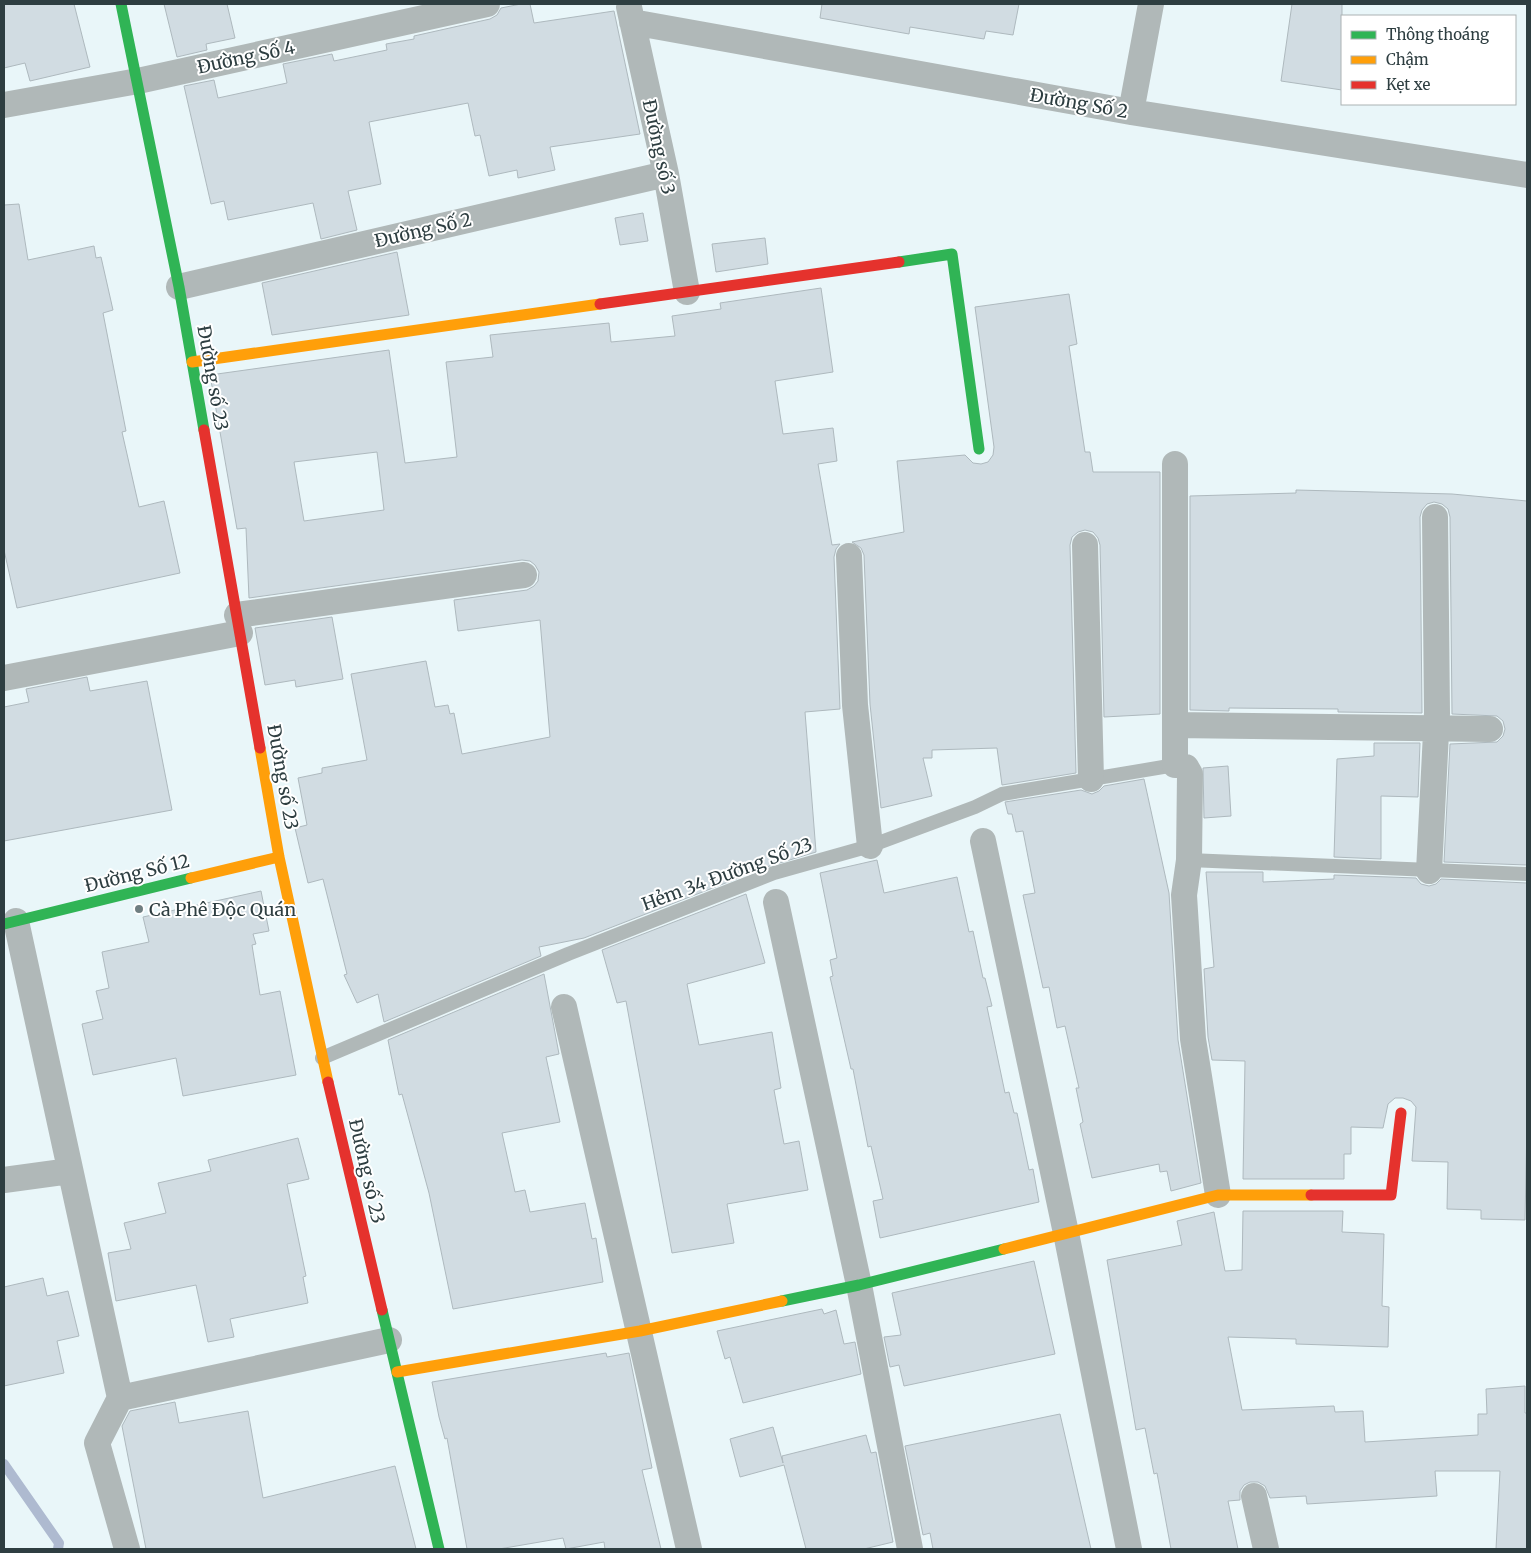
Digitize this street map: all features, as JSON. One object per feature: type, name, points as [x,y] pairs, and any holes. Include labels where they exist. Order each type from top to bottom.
[{"type":"street","name":"Đường số 23","points":[[121,4],[179,287],[279,857],[322,1058],[439,1549]]},
{"type":"street","name":"Đường Số 4","points":[[4,105],[138,81],[487,4]]},
{"type":"street","points":[[1131,112],[1151,4]]},
{"type":"street","name":"Đường Số 2","points":[[630,13],[1131,112],[1527,175]]},
{"type":"street","name":"Đường số 3","points":[[630,13],[666,174],[687,292]]},
{"type":"street","name":"Đường Số 2","points":[[179,287],[666,174]]},
{"type":"street","points":[[192,362],[952,254],[979,449]]},
{"type":"street","points":[[1176,464],[1175,725],[1181,766],[1190,774],[1189,860],[1184,895],[1193,1040],[1218,1195]]},
{"type":"street","points":[[1429,871],[1436,729],[1435,517]]},
{"type":"street","points":[[1085,545],[1091,779]]},
{"type":"street","points":[[849,556],[855,705],[870,846]]},
{"type":"street","points":[[4,678],[238,624],[524,575]]},
{"type":"street","points":[[1175,725],[1490,729]]},
{"type":"street","points":[[983,841],[1066,1233],[1129,1549]]},
{"type":"street","name":"Đường Số 12","points":[[10,922],[279,857]]},
{"type":"street","points":[[776,902],[859,1285],[910,1549]]},
{"type":"street","points":[[10,922],[70,1171],[120,1398],[96,1444],[126,1549]]},
{"type":"street","points":[[564,1007],[689,1549]]},
{"type":"street","points":[[397,1372],[640,1331],[859,1285],[1218,1195],[1391,1195],[1401,1113]]},
{"type":"street","points":[[4,1180],[70,1171]]},
{"type":"street","points":[[120,1398],[389,1340]]},
{"type":"street","points":[[1254,1496],[1266,1549]]},
{"type":"lane","name":"Hẻm 34 Đường Số 23","points":[[322,1058],[568,954],[774,873],[870,846],[975,807],[1002,794],[1181,766]]},
{"type":"lane","points":[[1189,860],[1527,874]]},
{"type":"building","points":[[4,4],[74,4],[90,67],[30,81],[25,63],[4,68]]},
{"type":"building","points":[[164,4],[227,4],[235,38],[206,44],[207,50],[177,57]]},
{"type":"building","points":[[530,4],[534,23],[614,11],[640,134],[550,147],[555,170],[518,178],[517,170],[489,176],[480,135],[475,136],[468,103],[369,122],[381,184],[348,191],[357,230],[321,239],[313,203],[228,220],[224,201],[211,204],[184,86],[214,80],[218,98],[287,83],[283,64],[332,54],[334,61],[387,50],[386,44],[414,39],[414,36],[490,19],[497,15],[501,8]]},
{"type":"building","points":[[822,4],[1019,4],[1013,35],[986,31],[984,39],[910,27],[909,34],[820,18]]},
{"type":"building","points":[[1292,4],[1342,4],[1341,90],[1281,81]]},
{"type":"building","points":[[19,204],[28,260],[94,246],[96,258],[101,257],[113,310],[103,313],[126,431],[122,432],[139,507],[164,501],[180,573],[17,608],[4,550],[4,205]]},
{"type":"building","points":[[643,213],[648,241],[620,245],[615,218]]},
{"type":"building","points":[[765,238],[768,264],[716,272],[712,244]]},
{"type":"building","points":[[397,252],[409,315],[272,335],[262,283]]},
{"type":"building","points":[[821,288],[833,372],[775,381],[783,434],[833,428],[837,461],[818,464],[832,545],[840,544],[836,549],[834,557],[840,709],[805,712],[816,852],[740,875],[741,877],[584,938],[539,947],[541,956],[384,1022],[378,994],[357,1003],[344,975],[347,974],[323,879],[308,883],[295,828],[307,825],[298,778],[322,773],[322,768],[367,760],[351,674],[426,661],[435,707],[448,705],[450,714],[454,713],[462,754],[550,737],[540,620],[458,631],[454,600],[527,590],[538,581],[539,572],[530,561],[522,560],[249,598],[246,528],[237,529],[210,375],[389,350],[405,463],[457,457],[446,362],[493,357],[490,335],[609,323],[611,342],[675,336],[672,316],[721,309],[720,303]],"holes":[[[377,452],[384,510],[304,521],[294,462]]]},
{"type":"building","points":[[1069,294],[1077,344],[1069,346],[1085,452],[1090,452],[1093,472],[1160,472],[1160,714],[1104,717],[1100,545],[1098,538],[1093,532],[1085,530],[1078,532],[1072,537],[1070,545],[1076,773],[1002,785],[997,748],[932,750],[932,758],[923,758],[932,796],[881,808],[870,704],[864,555],[861,548],[852,542],[904,532],[897,461],[965,455],[973,463],[981,464],[988,462],[993,455],[994,447],[975,307]]},
{"type":"building","points":[[1296,490],[1452,494],[1527,501],[1527,865],[1444,862],[1450,744],[1497,742],[1503,736],[1505,729],[1503,721],[1497,716],[1452,714],[1450,517],[1448,509],[1442,504],[1434,502],[1427,504],[1422,510],[1420,517],[1422,713],[1338,712],[1338,709],[1229,708],[1229,711],[1190,710],[1190,496],[1296,493]]},
{"type":"building","points":[[332,617],[343,679],[296,687],[295,680],[265,685],[255,628]]},
{"type":"building","points":[[87,677],[90,691],[147,681],[172,810],[4,841],[4,707],[29,702],[26,689]]},
{"type":"building","points":[[1374,743],[1420,743],[1418,797],[1381,796],[1381,859],[1334,857],[1337,759],[1374,756]]},
{"type":"building","points":[[1228,766],[1231,816],[1204,818],[1203,768]]},
{"type":"building","points":[[1144,779],[1169,893],[1178,1040],[1201,1183],[1171,1191],[1167,1171],[1160,1172],[1159,1164],[1092,1178],[1080,1124],[1083,1122],[1076,1088],[1079,1088],[1065,1026],[1057,1028],[1049,987],[1043,988],[1023,895],[1035,893],[1023,831],[1016,832],[1012,814],[1008,814],[1005,802],[1081,790],[1092,794],[1104,786]]},
{"type":"building","points":[[877,860],[884,893],[957,877],[969,932],[973,931],[983,978],[985,978],[992,1006],[987,1007],[1005,1093],[1009,1092],[1014,1113],[1017,1113],[1029,1170],[1033,1169],[1039,1202],[880,1238],[873,1201],[883,1199],[871,1146],[868,1147],[853,1069],[851,1069],[830,977],[833,976],[830,960],[837,958],[820,873]]},
{"type":"building","points":[[1206,872],[1263,872],[1263,882],[1334,879],[1334,875],[1416,878],[1421,884],[1429,886],[1436,884],[1441,879],[1527,883],[1525,1220],[1481,1219],[1481,1210],[1447,1209],[1448,1162],[1412,1161],[1416,1107],[1411,1101],[1403,1098],[1395,1098],[1388,1104],[1383,1128],[1351,1127],[1351,1154],[1344,1154],[1344,1179],[1243,1179],[1245,1061],[1212,1060],[1208,1037],[1204,969],[1214,967]]},
{"type":"building","points":[[261,891],[269,931],[253,934],[256,944],[252,945],[260,995],[280,991],[296,1075],[183,1096],[176,1058],[93,1075],[82,1024],[103,1019],[96,991],[109,988],[102,952],[149,942],[143,917]]},
{"type":"building","points":[[746,894],[765,963],[687,984],[699,1045],[772,1032],[781,1088],[774,1090],[784,1144],[799,1141],[808,1190],[727,1204],[734,1243],[672,1253],[626,1001],[617,1003],[602,950]]},
{"type":"building","points":[[544,974],[559,1054],[546,1057],[560,1122],[502,1133],[515,1192],[525,1190],[530,1212],[585,1203],[592,1239],[596,1238],[603,1282],[453,1309],[429,1193],[402,1094],[399,1095],[388,1040]]},
{"type":"building","points":[[298,1138],[309,1179],[287,1184],[306,1276],[303,1277],[308,1303],[230,1319],[234,1337],[208,1342],[196,1285],[116,1301],[108,1253],[131,1249],[124,1223],[166,1213],[158,1183],[211,1171],[208,1160]]},
{"type":"building","points":[[1243,1211],[1343,1211],[1342,1232],[1384,1234],[1382,1306],[1389,1307],[1388,1347],[1296,1344],[1296,1339],[1228,1337],[1242,1410],[1334,1406],[1335,1412],[1363,1411],[1365,1442],[1478,1435],[1478,1414],[1487,1414],[1486,1389],[1525,1386],[1525,1413],[1527,1413],[1527,1549],[1496,1549],[1500,1471],[1435,1471],[1437,1496],[1307,1504],[1306,1496],[1270,1498],[1265,1486],[1258,1482],[1250,1482],[1244,1485],[1240,1491],[1240,1500],[1228,1501],[1238,1549],[1171,1549],[1157,1473],[1154,1474],[1145,1428],[1136,1430],[1107,1260],[1182,1245],[1177,1221],[1214,1212],[1225,1271],[1242,1270]]},
{"type":"building","points":[[1034,1261],[1055,1354],[904,1386],[899,1365],[890,1367],[884,1337],[901,1335],[892,1293]]},
{"type":"building","points":[[43,1278],[47,1296],[68,1291],[79,1336],[57,1341],[64,1373],[4,1386],[4,1287]]},
{"type":"building","points":[[822,1309],[824,1314],[836,1310],[844,1344],[855,1342],[861,1374],[743,1403],[730,1357],[725,1359],[717,1331]]},
{"type":"building","points":[[606,1353],[607,1357],[629,1353],[652,1468],[642,1470],[661,1549],[605,1549],[604,1542],[566,1549],[563,1538],[499,1549],[467,1549],[447,1438],[445,1439],[439,1417],[432,1382]]},
{"type":"building","points":[[175,1402],[179,1423],[248,1411],[263,1498],[395,1466],[416,1549],[146,1549],[122,1426],[130,1411]]},
{"type":"building","points":[[1060,1414],[1091,1549],[933,1549],[930,1533],[923,1535],[905,1446]]},
{"type":"building","points":[[773,1427],[783,1463],[782,1456],[866,1435],[871,1453],[876,1452],[893,1542],[864,1549],[806,1549],[784,1465],[740,1477],[730,1439]]},
{"type":"waterway","points":[[4,1464],[59,1543],[58,1549]]},
{"type":"traffic: fast","points":[[121,4],[179,287],[204,430]]},
{"type":"traffic: fast","points":[[899,262],[952,254],[979,449]]},
{"type":"traffic: fast","points":[[4,924],[191,878]]},
{"type":"traffic: fast","points":[[782,1301],[859,1285],[1004,1249]]},
{"type":"traffic: fast","points":[[382,1310],[439,1549]]},
{"type":"traffic: slow","points":[[192,362],[600,304]]},
{"type":"traffic: slow","points":[[260,748],[279,857],[328,1082]]},
{"type":"traffic: slow","points":[[191,878],[279,857]]},
{"type":"traffic: slow","points":[[1004,1249],[1218,1195],[1311,1195]]},
{"type":"traffic: slow","points":[[397,1372],[640,1331],[782,1301]]},
{"type":"traffic: jam","points":[[600,304],[899,262]]},
{"type":"traffic: jam","points":[[204,430],[260,748]]},
{"type":"traffic: jam","points":[[328,1082],[382,1310]]},
{"type":"traffic: jam","points":[[1311,1195],[1391,1195],[1401,1113]]},
{"type":"place","name":"Cà Phê Độc Quán","points":[[139,909]]}]
